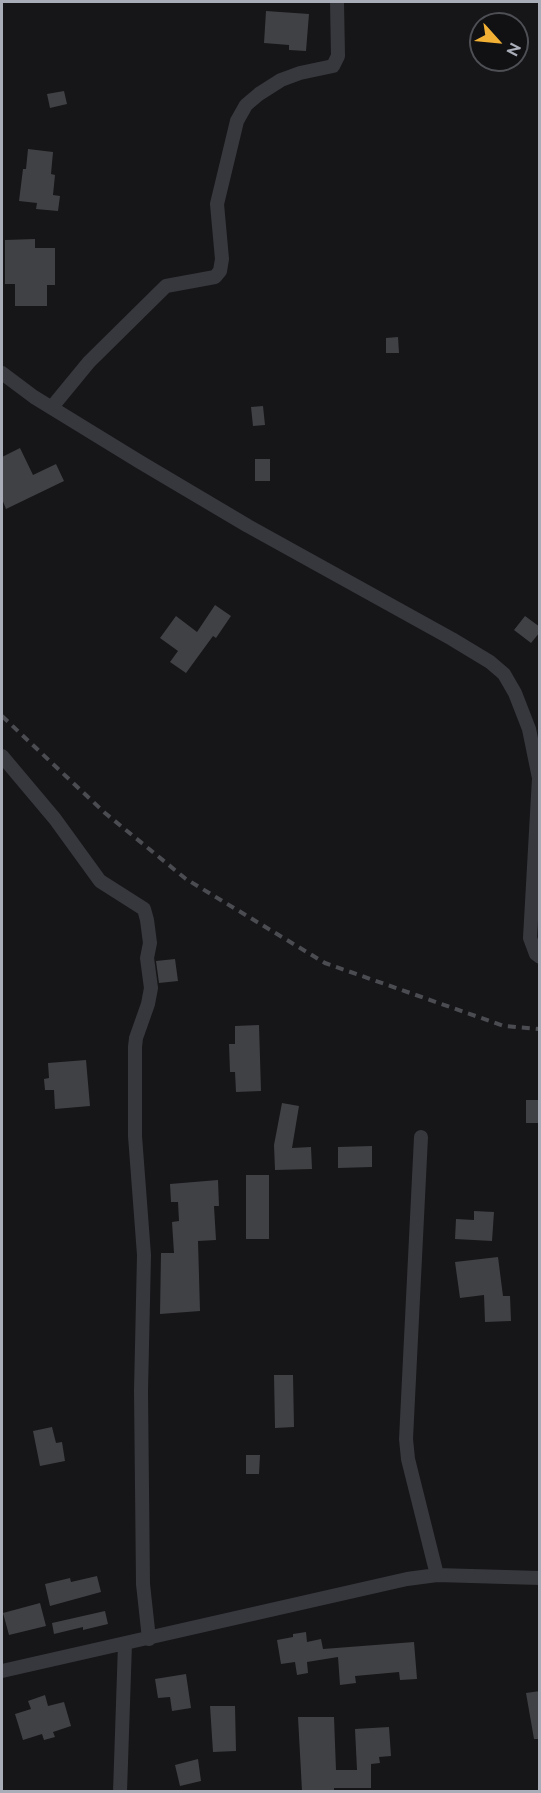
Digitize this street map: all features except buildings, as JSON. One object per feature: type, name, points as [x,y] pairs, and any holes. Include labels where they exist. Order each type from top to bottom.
[{"type":"street","points":[[52,407],[89,362],[166,286],[215,277],[220,271],[222,260],[217,204],[237,121],[246,105],[281,80],[300,73],[333,66],[338,56],[337,2]]},
{"type":"street","points":[[2,374],[248,526],[452,639],[490,662],[504,674],[515,693],[529,729],[539,778],[531,938],[536,954],[540,957]]},
{"type":"street","points":[[2,756],[55,819],[100,881],[144,909],[147,920],[150,943],[147,958],[151,988],[135,1047],[135,1136],[144,1255],[141,1391],[142,1584],[149,1639]]},
{"type":"street","points":[[421,1137],[406,1439],[408,1459],[437,1575]]},
{"type":"street","points":[[2,1671],[407,1580],[437,1575],[540,1578]]},
{"type":"street","points":[[120,1791],[125,1644]]},
{"type":"railway","points":[[2,716],[105,813],[186,879],[325,963],[504,1026],[540,1029]]}]
